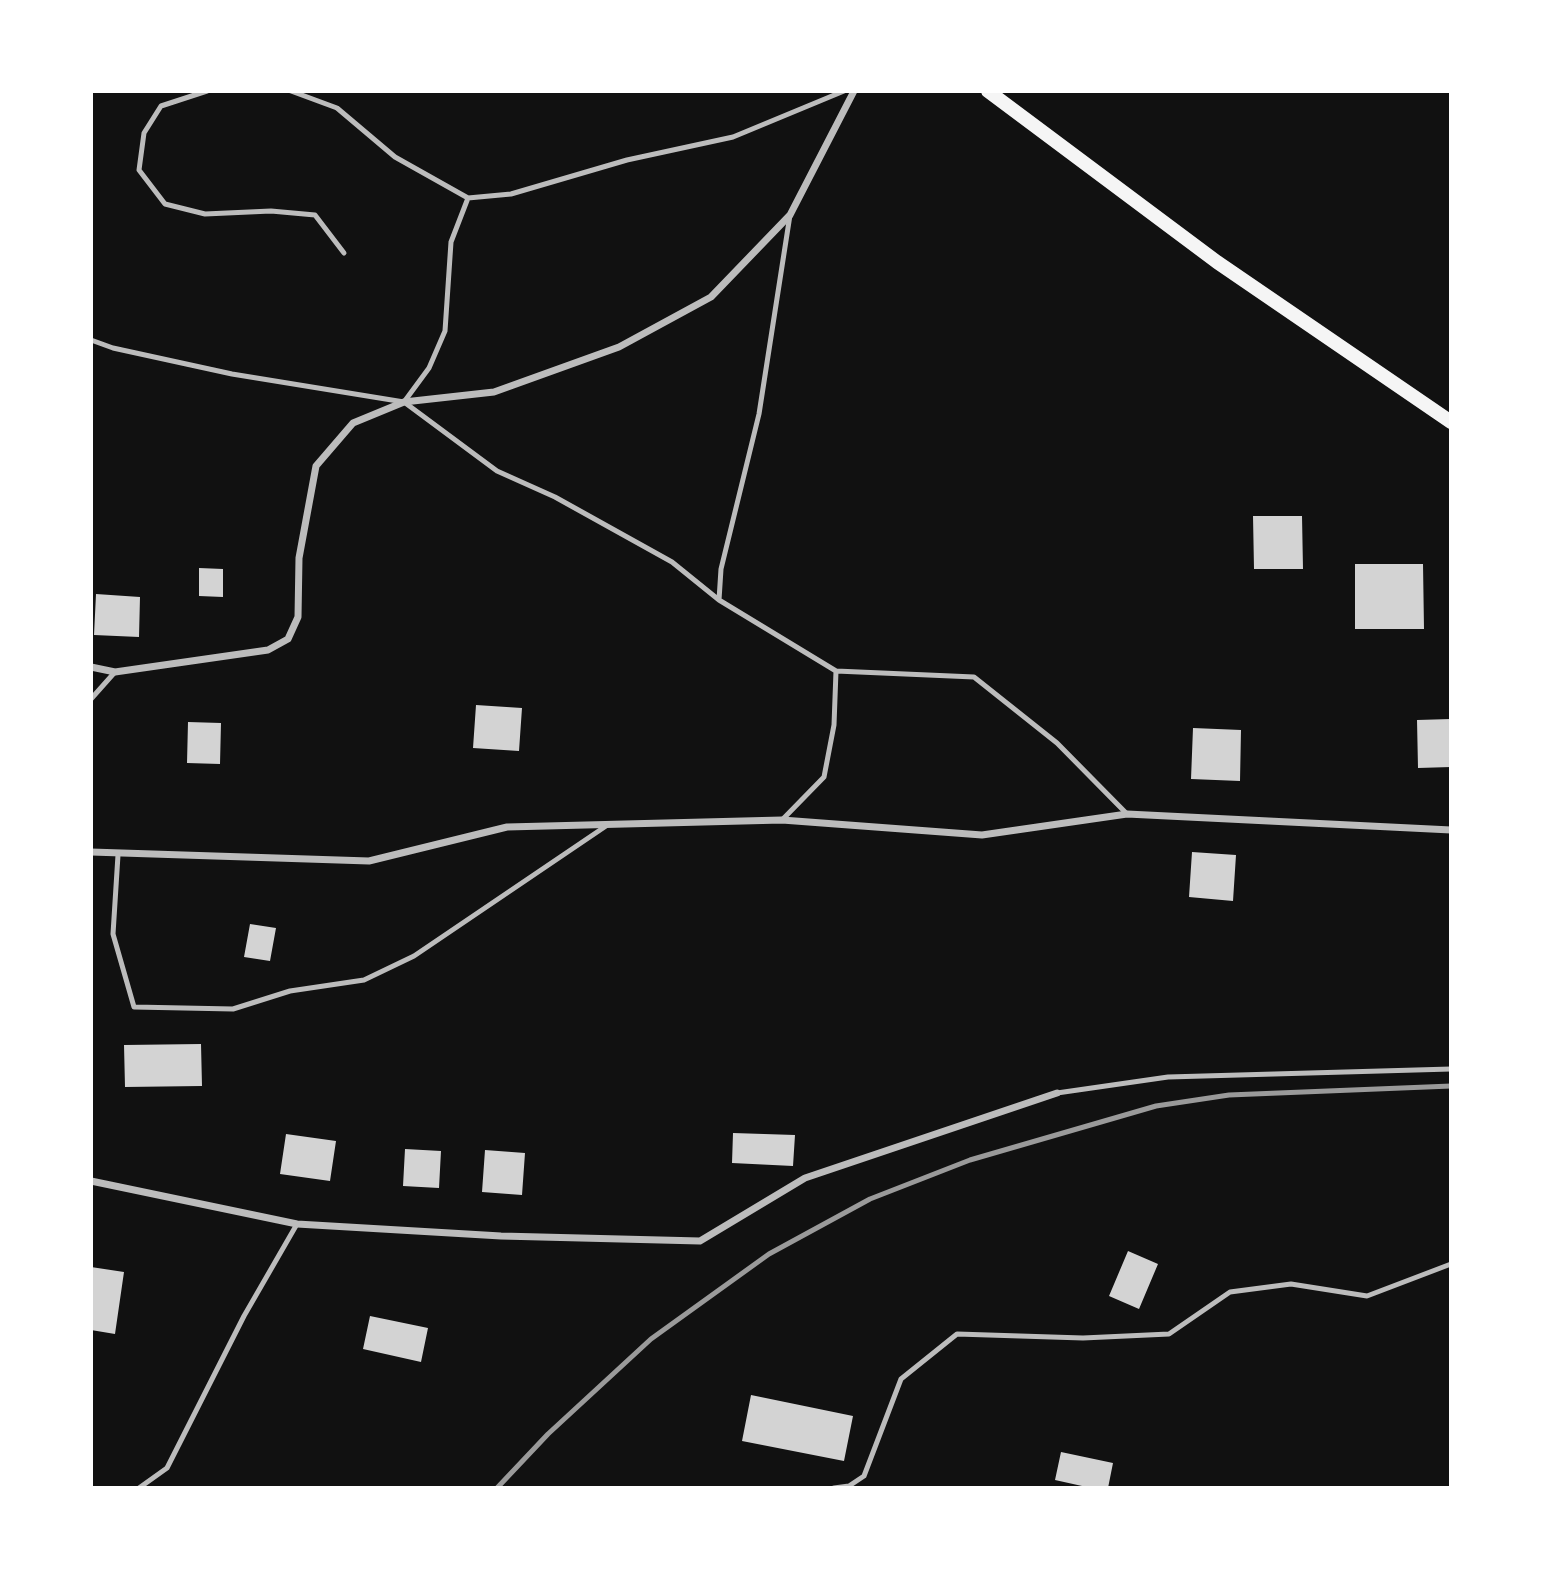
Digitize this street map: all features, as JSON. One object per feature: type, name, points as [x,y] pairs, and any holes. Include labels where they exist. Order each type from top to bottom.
[{"type":"main road","points":[[988,91],[1217,262],[1451,422]]},
{"type":"street","points":[[91,667],[115,672],[268,650],[288,639],[298,617],[299,558],[316,466],[353,423],[404,402],[494,392],[619,348],[711,297],[790,215],[854,91]]},
{"type":"street","points":[[91,852],[118,855],[369,861],[507,827],[782,820],[982,835],[1127,814],[1451,830]]},
{"type":"street","points":[[91,1181],[297,1224],[501,1236],[701,1241],[805,1178],[1057,1093]]},
{"type":"lane","points":[[207,91],[161,106],[144,133],[139,170],[165,204],[205,214],[271,211],[315,215],[344,253]]},
{"type":"lane","points":[[291,91],[337,108],[395,157],[468,198],[511,194],[627,160],[733,137],[844,91]]},
{"type":"lane","points":[[404,402],[429,368],[445,331],[451,242],[468,198]]},
{"type":"lane","points":[[719,600],[721,569],[759,414],[790,215]]},
{"type":"lane","points":[[91,340],[113,348],[232,374],[404,402],[497,471],[555,497],[672,562],[719,600],[836,671],[974,677],[1057,743],[1127,814]]},
{"type":"lane","points":[[782,820],[824,777],[834,725],[836,671]]},
{"type":"lane","points":[[91,699],[115,672]]},
{"type":"lane","points":[[118,855],[113,934],[134,1007],[233,1009],[290,991],[364,980],[401,962],[609,824]]},
{"type":"lane","points":[[1057,1093],[1168,1077],[1451,1069]]},
{"type":"lane","points":[[139,1488],[167,1468],[244,1316],[297,1224]]},
{"type":"lane","points":[[834,1488],[849,1486],[864,1476],[901,1379],[957,1334],[1083,1338],[1169,1334],[1230,1292],[1291,1284],[1367,1296],[1451,1264]]},
{"type":"building","points":[[1253,516],[1302,516],[1303,569],[1254,569]]},
{"type":"building","points":[[1355,564],[1423,564],[1424,629],[1355,629]]},
{"type":"building","points":[[199,568],[223,569],[223,597],[199,596]]},
{"type":"building","points":[[96,594],[140,597],[139,637],[94,635]]},
{"type":"building","points":[[476,705],[522,708],[519,751],[473,748]]},
{"type":"building","points":[[1451,719],[1451,767],[1418,768],[1417,720]]},
{"type":"building","points":[[188,722],[221,723],[220,764],[187,763]]},
{"type":"building","points":[[1193,728],[1241,730],[1240,781],[1191,779]]},
{"type":"building","points":[[1192,852],[1236,855],[1233,901],[1189,897]]},
{"type":"building","points":[[250,924],[276,928],[270,961],[244,957]]},
{"type":"building","points":[[201,1044],[202,1086],[125,1087],[124,1045]]},
{"type":"building","points":[[733,1133],[795,1135],[793,1166],[732,1163]]},
{"type":"building","points":[[286,1134],[336,1141],[330,1181],[280,1174]]},
{"type":"building","points":[[405,1149],[441,1151],[439,1188],[403,1186]]},
{"type":"building","points":[[485,1150],[525,1153],[522,1195],[482,1192]]},
{"type":"building","points":[[1128,1251],[1158,1264],[1139,1309],[1109,1296]]},
{"type":"building","points":[[91,1267],[124,1272],[115,1334],[91,1330]]},
{"type":"building","points":[[370,1316],[428,1328],[421,1362],[363,1349]]},
{"type":"building","points":[[751,1395],[853,1416],[844,1461],[742,1441]]},
{"type":"building","points":[[1061,1452],[1113,1463],[1108,1488],[1091,1488],[1055,1480]]},
{"type":"railway","points":[[497,1488],[548,1434],[651,1339],[769,1254],[870,1199],[970,1160],[1156,1106],[1229,1095],[1451,1086]]}]
